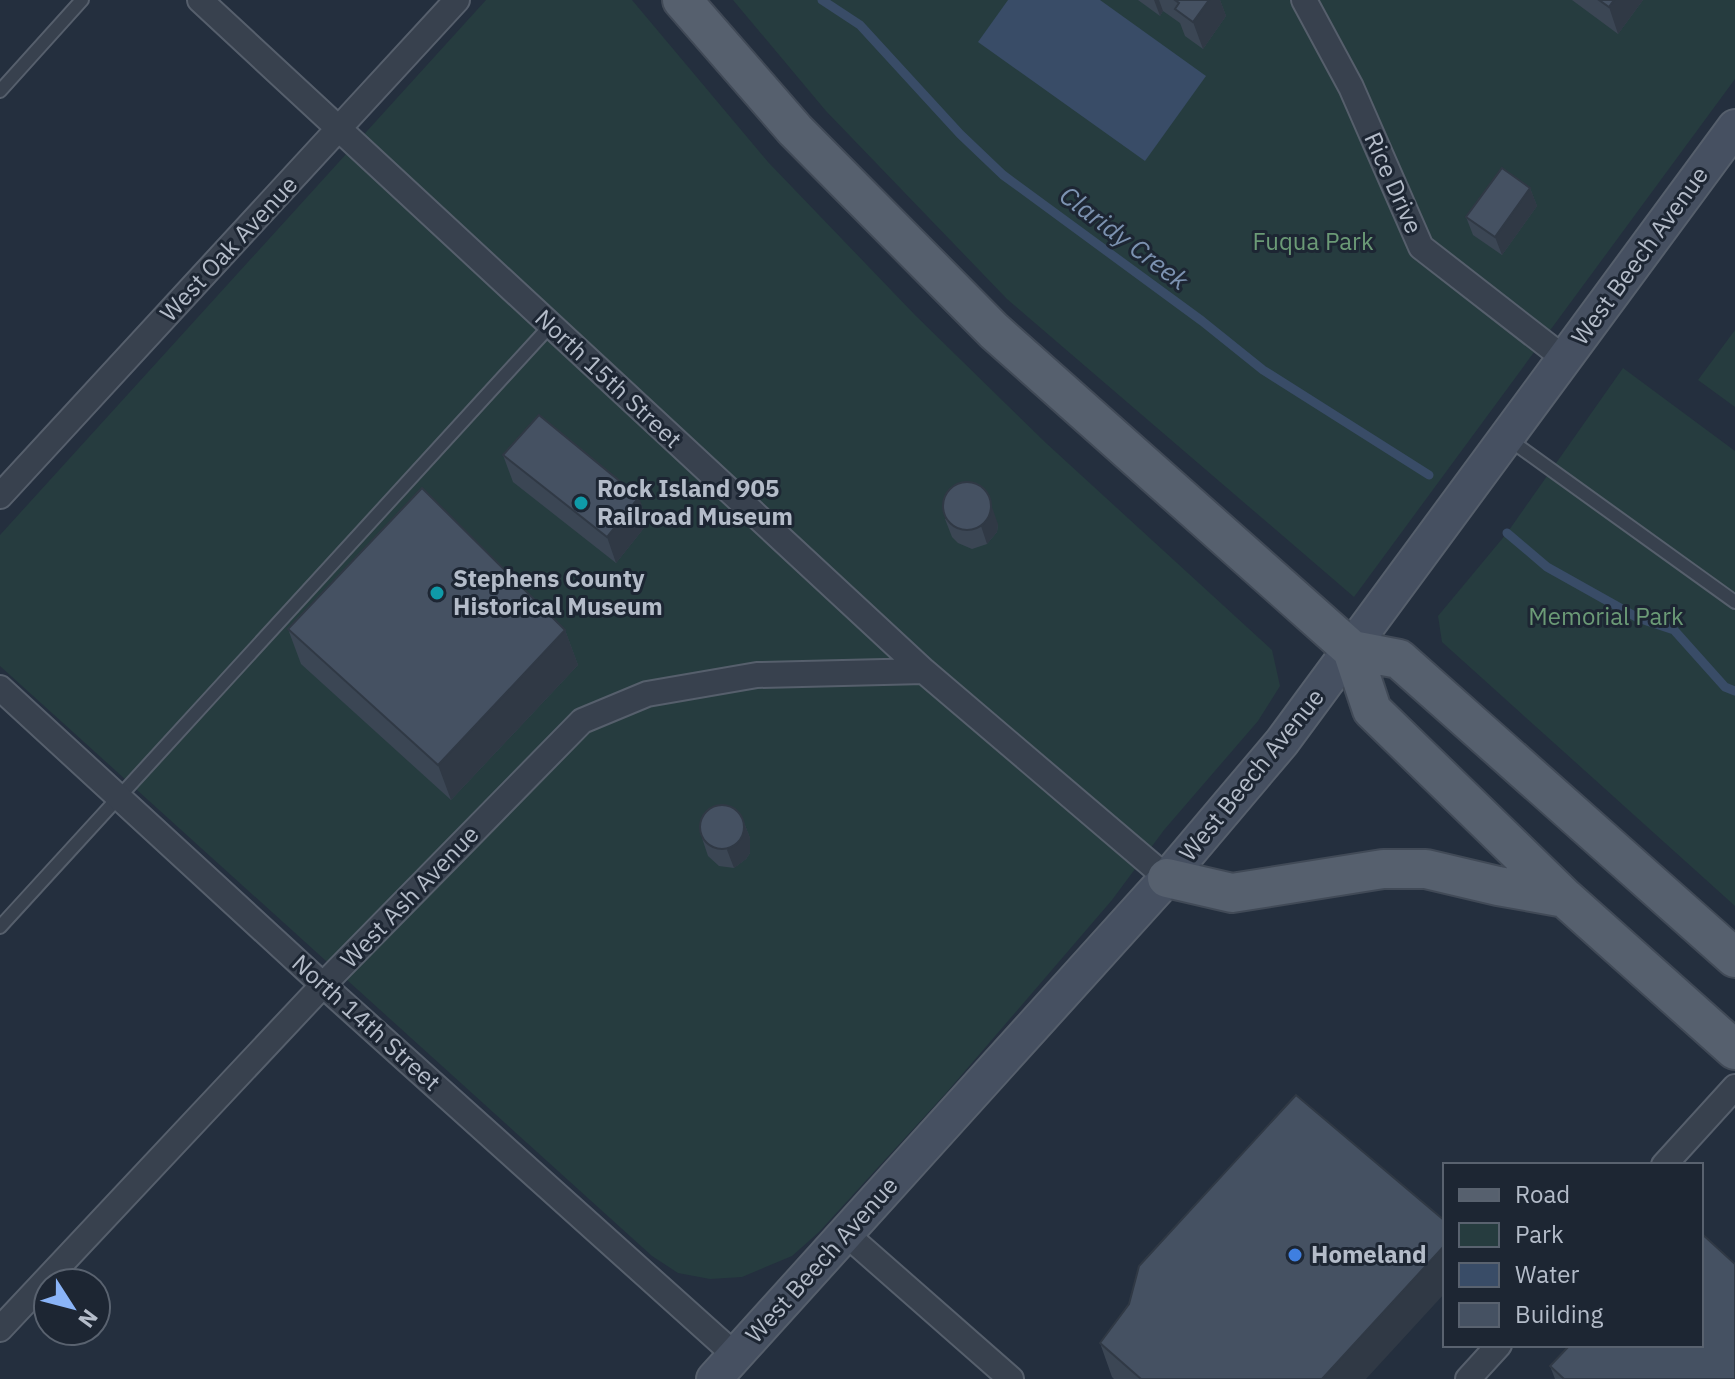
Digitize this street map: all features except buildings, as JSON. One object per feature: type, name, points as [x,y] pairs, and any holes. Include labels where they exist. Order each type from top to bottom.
[{"type":"main road","points":[[682,0],[795,130],[994,331],[1352,650],[1372,710],[1565,898],[1735,1050]]},
{"type":"main road","points":[[1352,650],[1399,659],[1735,958]]},
{"type":"main road","points":[[1167,878],[1232,893],[1383,869],[1426,869],[1565,898]]},
{"type":"street","name":"North 15th Street","points":[[200,0],[924,671],[1167,878]]},
{"type":"street","name":"West Oak Avenue","points":[[0,496],[457,0]]},
{"type":"street","name":"Rice Drive","points":[[1304,0],[1351,87],[1421,247],[1565,359]]},
{"type":"street","name":"West Beech Avenue","points":[[724,1367],[1167,878],[1282,742],[1735,127]]},
{"type":"street","name":"West Ash Avenue","points":[[0,1329],[323,985],[582,721],[647,694],[757,675],[924,671]]},
{"type":"street","name":"North 14th Street","points":[[0,688],[323,985],[724,1367]]},
{"type":"street","points":[[1666,1163],[1735,1087]]},
{"type":"street","points":[[846,1234],[1011,1379]]},
{"type":"street","points":[[1468,1379],[1497,1347]]},
{"type":"lane","points":[[0,91],[82,0]]},
{"type":"lane","points":[[0,927],[550,326]]},
{"type":"lane","points":[[1507,438],[1735,602]]},
{"type":"green space","points":[[486,0],[632,0],[768,162],[915,315],[1046,443],[1272,650],[1280,686],[1258,721],[1164,830],[1112,900],[947,1092],[819,1232],[792,1256],[742,1277],[710,1279],[678,1273],[652,1256],[0,666],[0,535]]},
{"type":"green space","name":"Fuqua Park","points":[[733,0],[1735,0],[1735,79],[1354,597],[1007,299],[826,111]]},
{"type":"green space","points":[[1735,330],[1735,407],[1698,380]]},
{"type":"green space","name":"Memorial Park","points":[[1623,368],[1735,451],[1735,906],[1442,642],[1438,616],[1507,533]]},
{"type":"water","points":[[1008,0],[1100,0],[1206,76],[1145,161],[978,42]]},
{"type":"waterway","name":"Claridy Creek","points":[[822,0],[860,25],[960,134],[1003,175],[1202,321],[1263,370],[1429,475]]},
{"type":"waterway","name":"Claridy Creek","points":[[1507,533],[1547,567],[1638,618],[1674,630],[1725,687],[1735,691]]},
{"type":"place","name":"Rock Island 905 Railroad Museum","points":[[581,503]]},
{"type":"place","name":"Stephens County Historical Museum","points":[[437,593]]},
{"type":"place","name":"Homeland","points":[[1295,1255]]}]
